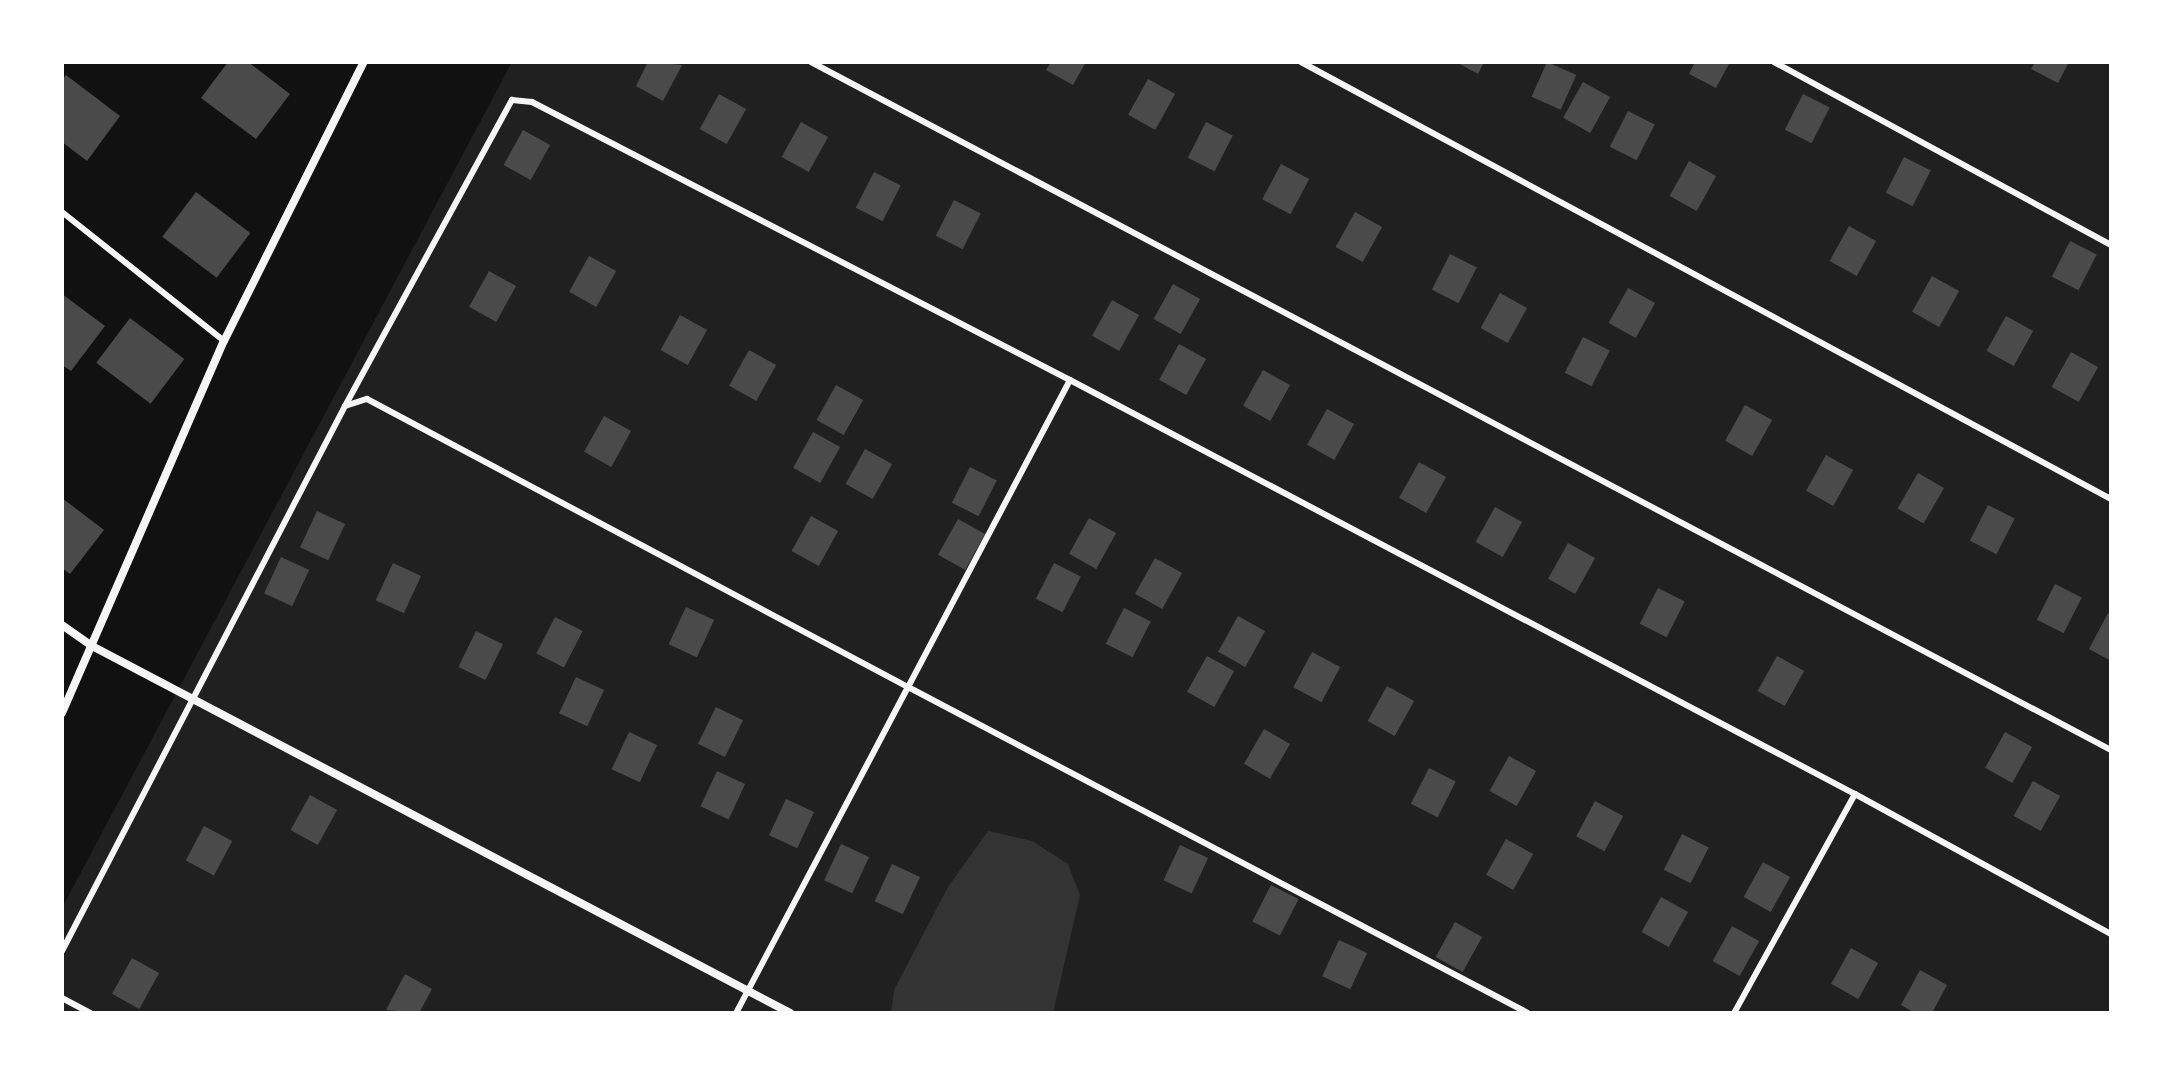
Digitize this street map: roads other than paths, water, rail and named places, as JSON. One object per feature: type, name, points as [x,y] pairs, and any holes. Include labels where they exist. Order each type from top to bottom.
[{"type":"street","points":[[62,713],[224,341],[364,62]]},
{"type":"street","points":[[62,625],[92,646],[790,1013]]},
{"type":"lane","points":[[811,62],[2111,750]]},
{"type":"lane","points":[[1301,62],[2111,499]]},
{"type":"lane","points":[[1774,62],[2111,245]]},
{"type":"lane","points":[[62,951],[345,406],[512,100],[532,102],[1070,380],[1855,794],[2111,934]]},
{"type":"lane","points":[[62,212],[224,341]]},
{"type":"lane","points":[[736,1013],[1070,380]]},
{"type":"lane","points":[[345,406],[367,399],[1528,1013]]},
{"type":"lane","points":[[1734,1013],[1855,794]]},
{"type":"lane","points":[[62,998],[90,1013]]}]
